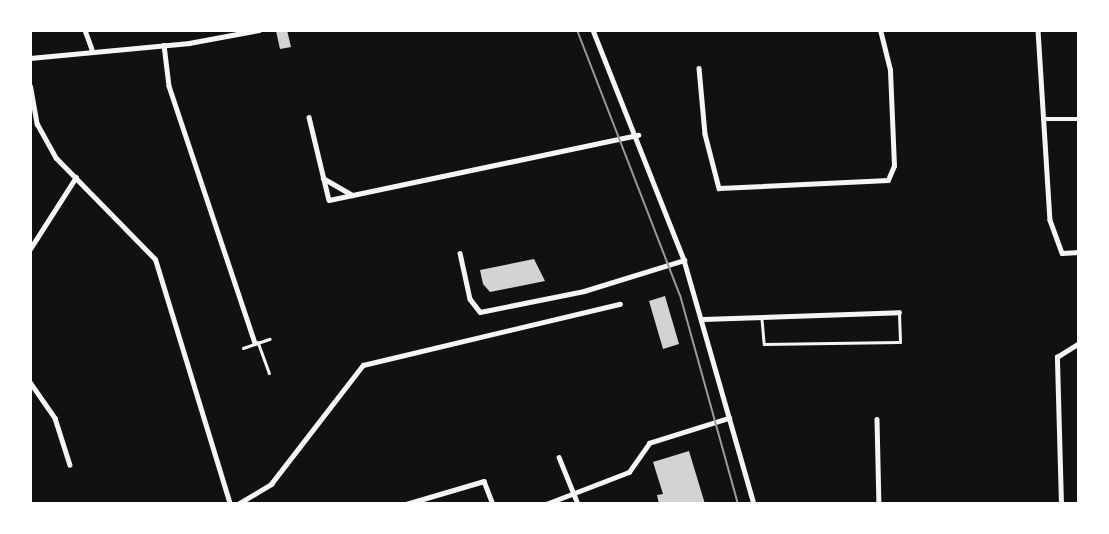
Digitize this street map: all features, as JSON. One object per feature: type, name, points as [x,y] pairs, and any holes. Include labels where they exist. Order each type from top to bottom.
[{"type":"street","points":[[85,30],[89,49]]},
{"type":"street","points":[[30,58],[89,49],[164,46],[259,30]]},
{"type":"street","points":[[593,30],[638,135],[684,260],[754,504]]},
{"type":"street","points":[[699,68],[719,188],[888,180],[894,174],[891,80],[880,30]]},
{"type":"street","points":[[1038,30],[1050,220],[1062,253],[1079,252]]},
{"type":"street","points":[[164,46],[169,86],[257,342]]},
{"type":"street","points":[[30,86],[31,104],[46,144],[155,259],[230,504]]},
{"type":"street","points":[[309,117],[329,200],[638,135]]},
{"type":"street","points":[[1043,119],[1079,118]]},
{"type":"street","points":[[30,249],[76,177]]},
{"type":"street","points":[[323,178],[354,196]]},
{"type":"street","points":[[460,253],[470,299],[480,312],[584,291],[684,260]]},
{"type":"street","points":[[238,504],[271,484],[363,365],[620,304]]},
{"type":"street","points":[[703,319],[899,312]]},
{"type":"street","points":[[1061,504],[1057,356],[1079,343]]},
{"type":"street","points":[[30,382],[55,418],[70,465]]},
{"type":"street","points":[[546,504],[632,470],[649,443],[730,418]]},
{"type":"street","points":[[877,419],[880,504]]},
{"type":"street","points":[[559,457],[578,504]]},
{"type":"street","points":[[406,504],[484,481],[493,504]]},
{"type":"lane","points":[[762,318],[764,344],[900,342],[899,312]]},
{"type":"lane","points":[[243,348],[269,339]]},
{"type":"lane","points":[[257,342],[269,373]]},
{"type":"building","points":[[287,30],[291,47],[280,49],[276,31]]},
{"type":"building","points":[[534,259],[545,281],[490,292],[483,284],[480,270]]},
{"type":"building","points":[[665,296],[679,344],[663,349],[649,301]]},
{"type":"building","points":[[689,451],[705,504],[659,504],[657,495],[663,494],[653,462]]},
{"type":"tram line","points":[[577,30],[680,295],[738,504]]}]
